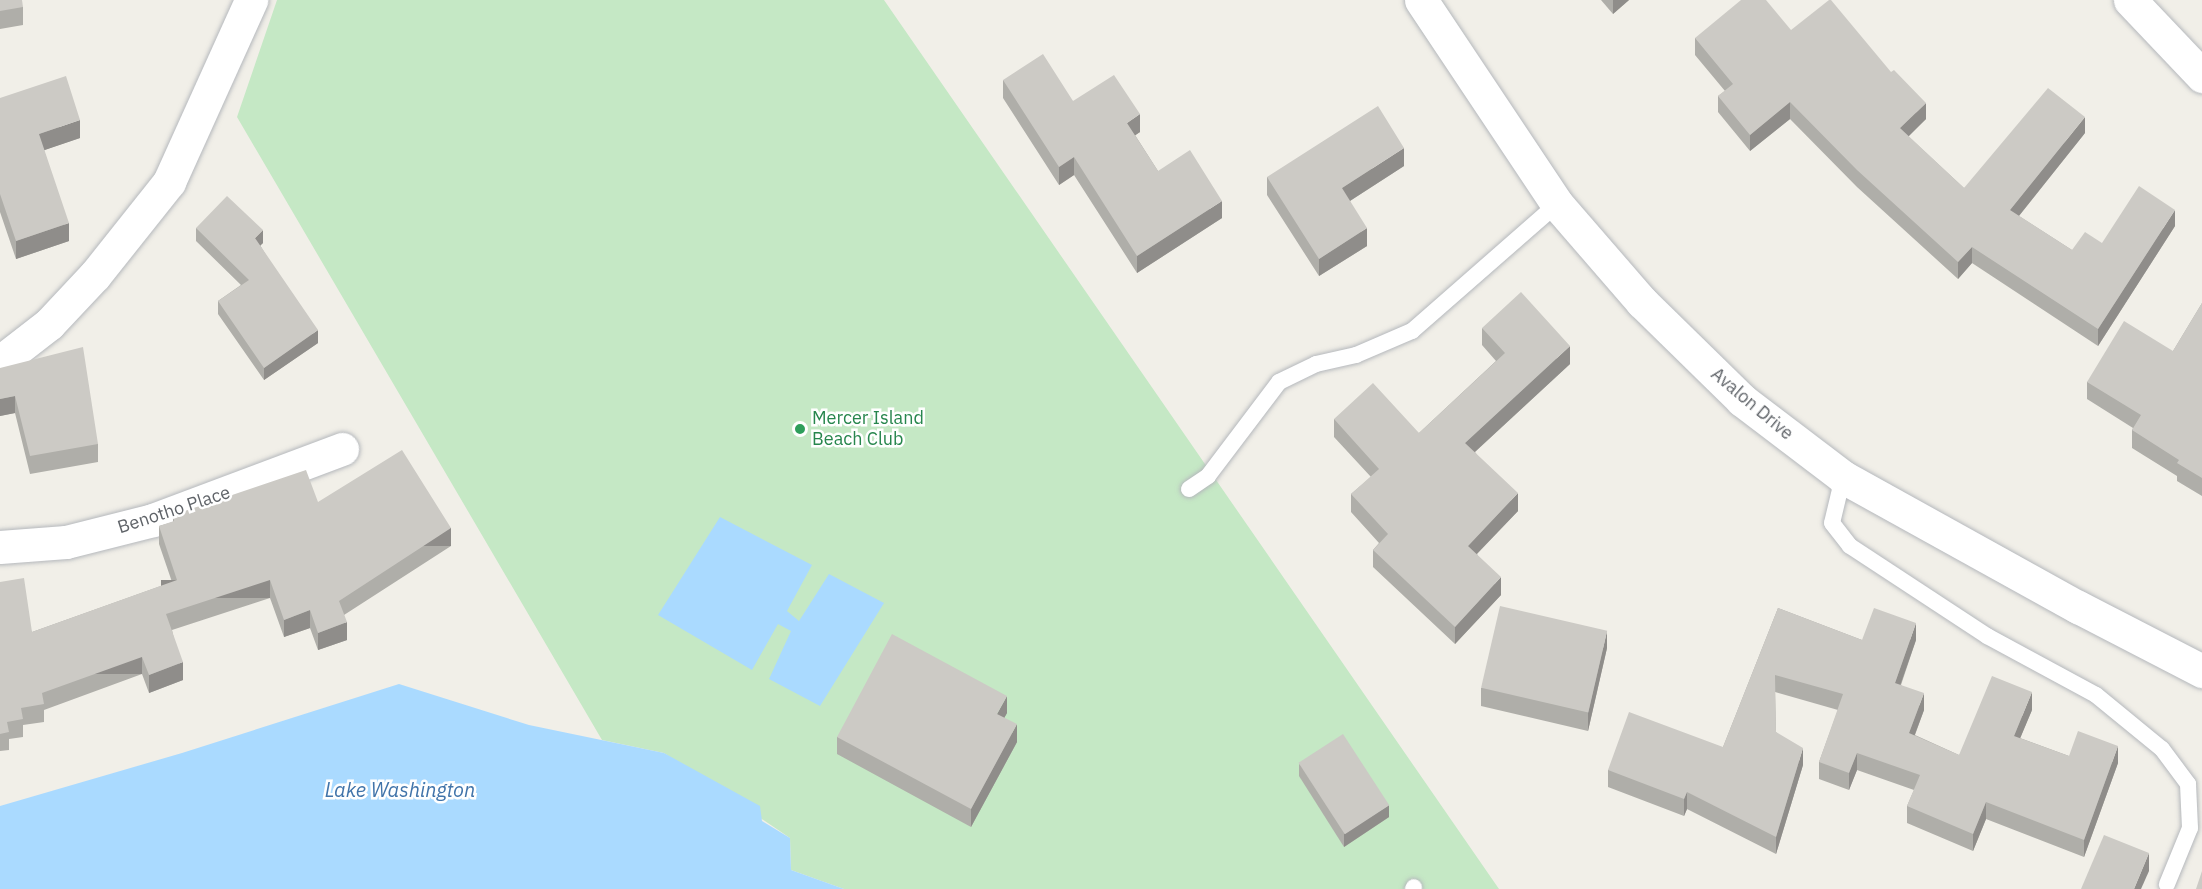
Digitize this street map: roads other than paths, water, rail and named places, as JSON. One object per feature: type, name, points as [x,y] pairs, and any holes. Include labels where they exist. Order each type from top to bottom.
[{"type":"street","points":[[0,362],[49,324],[96,275],[168,182],[251,0]]},
{"type":"street","name":"Avalon Drive","points":[[1421,0],[1557,204],[1642,302],[1742,399],[1843,477],[2078,607],[2202,671]]},
{"type":"street","points":[[2130,0],[2202,76]]},
{"type":"street","name":"Benotho Place","points":[[0,547],[66,542],[153,520],[342,449]]},
{"type":"lane","points":[[1189,489],[1208,476],[1279,382],[1316,364],[1356,355],[1412,331],[1557,204]]},
{"type":"lane","points":[[1843,477],[1832,523],[1850,546],[1987,636],[2096,695],[2162,749],[2188,784],[2190,828],[2167,884]]},
{"type":"water","points":[[720,517],[812,565],[787,611],[799,621],[829,574],[884,603],[820,706],[769,679],[791,631],[778,624],[752,670],[658,615]]},
{"type":"water","name":"Lake Washington","points":[[399,684],[529,725],[664,753],[760,806],[762,821],[790,838],[791,870],[844,889],[0,889],[0,806],[182,753]]},
{"type":"place","name":"Mercer Island Beach Club","points":[[800,429]]}]
